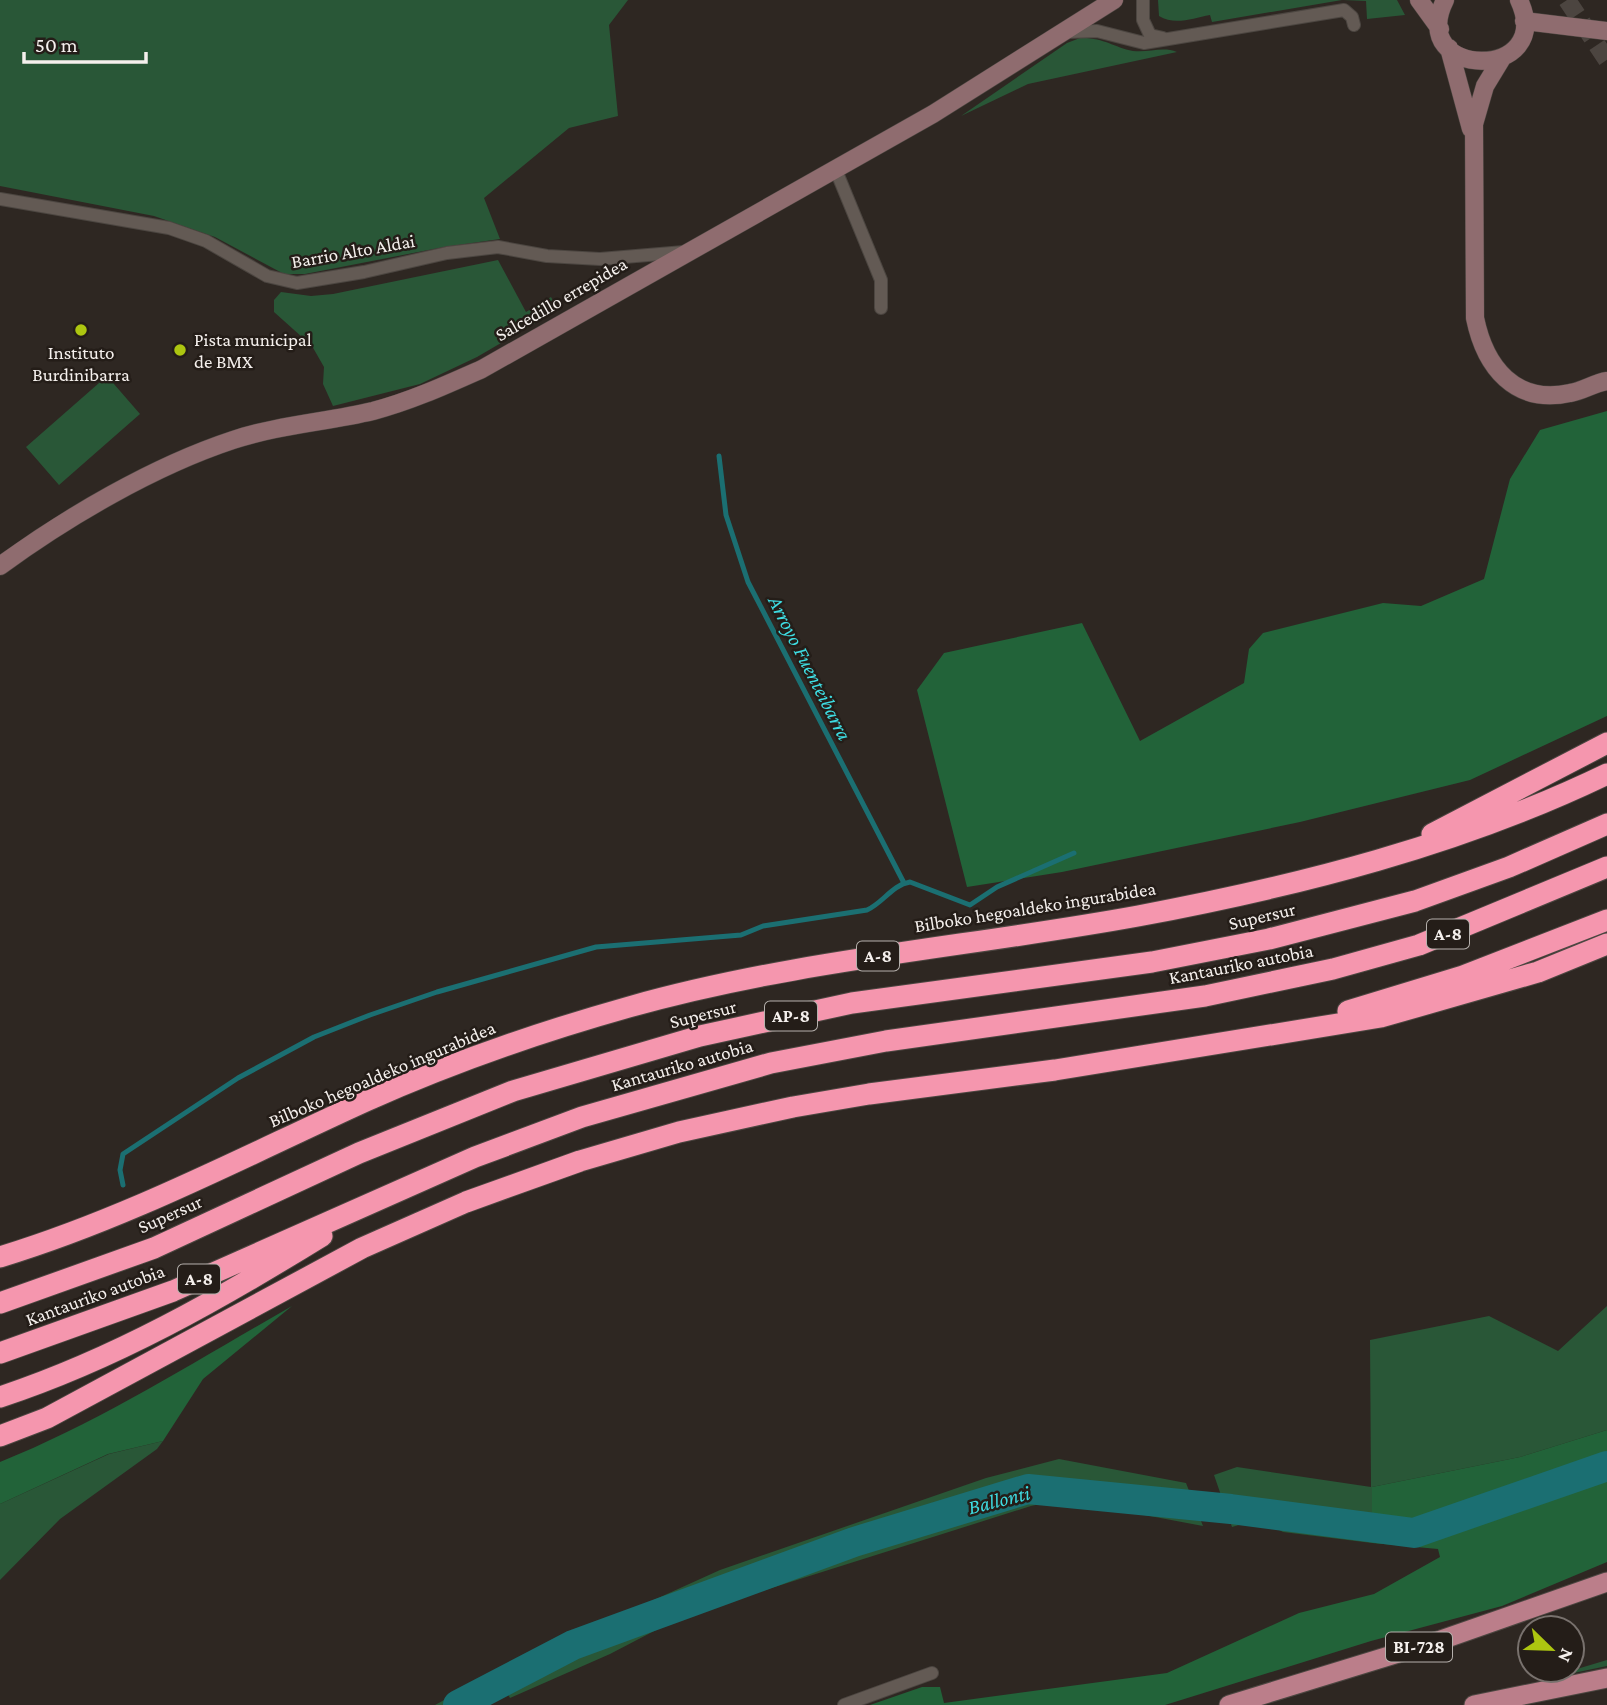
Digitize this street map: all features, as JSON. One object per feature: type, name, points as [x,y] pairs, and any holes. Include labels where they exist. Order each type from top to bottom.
[{"type":"highway","points":[[1399,853],[1499,797],[1607,743]]},
{"type":"highway","name":"Bilboko hegoaldeko ingurabidea","points":[[0,1257],[86,1229],[166,1195],[368,1101],[439,1072],[508,1045],[631,1006],[789,971],[958,942],[1137,916],[1311,878],[1478,830],[1607,774]]},
{"type":"highway","name":"Supersur","points":[[0,1303],[154,1248],[359,1153],[513,1091],[700,1037],[852,1003],[1152,962],[1269,939],[1415,901],[1509,867],[1607,824]]},
{"type":"highway","name":"Kantauriko autobia","points":[[0,1353],[173,1291],[392,1192],[582,1117],[771,1063],[886,1041],[1205,996],[1345,966],[1419,946],[1607,867]]},
{"type":"highway","points":[[1263,1034],[1463,976],[1607,918]]},
{"type":"highway","points":[[0,1436],[47,1418],[362,1248],[466,1202],[580,1161],[679,1132],[793,1107],[869,1094],[1055,1070],[1263,1034],[1381,1017],[1538,972],[1607,944]]},
{"type":"highway","points":[[0,1397],[79,1367],[170,1324],[243,1284],[392,1192]]},
{"type":"highway","points":[[0,1450],[29,1437],[47,1418]]},
{"type":"main road","name":"BI-728","points":[[1229,1705],[1441,1640],[1607,1582]]},
{"type":"main road","points":[[1474,1705],[1607,1678]]},
{"type":"street","name":"Salcedillo errepidea","points":[[0,566],[55,530],[155,473],[221,445],[284,427],[373,411],[424,395],[482,369],[684,252],[933,114],[1114,0]]},
{"type":"street","points":[[1143,0],[1143,20],[1150,35],[1163,38]]},
{"type":"street","points":[[1419,0],[1440,29],[1449,48],[1474,146]]},
{"type":"street","points":[[1440,29],[1440,16],[1445,0]]},
{"type":"street","points":[[1518,0],[1524,21],[1518,43],[1502,58],[1478,102],[1474,146],[1475,318],[1487,358],[1500,376],[1532,393],[1571,393],[1606,380]]},
{"type":"street","points":[[1063,33],[1097,31],[1144,43],[1331,11],[1349,12],[1354,25]]},
{"type":"street","points":[[1524,21],[1607,31]]},
{"type":"street","points":[[1449,48],[1468,61],[1491,62],[1502,58]]},
{"type":"street","points":[[835,168],[881,280],[881,308]]},
{"type":"street","name":"Barrio Alto Aldai","points":[[0,199],[169,228],[206,241],[267,276],[297,283],[364,272],[447,253],[498,247],[547,256],[600,259],[684,252]]},
{"type":"street","points":[[844,1705],[932,1673]]},
{"type":"green space","points":[[0,0],[628,0],[609,25],[618,116],[569,128],[484,198],[500,239],[305,274],[284,274],[215,237],[154,216],[0,186]]},
{"type":"green space","points":[[1158,0],[1342,0],[1212,22],[1210,15],[1184,20],[1165,19],[1159,16]]},
{"type":"green space","points":[[1343,0],[1397,0],[1405,15],[1367,19],[1366,1]]},
{"type":"green space","points":[[1080,38],[1102,41],[1133,51],[1177,52],[1028,84],[961,116],[1067,43]]},
{"type":"green space","points":[[498,260],[526,312],[551,297],[558,310],[477,357],[420,384],[333,406],[323,384],[324,367],[312,346],[274,312],[274,300],[281,292],[311,296],[333,294]]},
{"type":"green space","points":[[107,376],[140,414],[59,485],[26,447]]},
{"type":"green space","points":[[1607,411],[1607,716],[1470,780],[1300,822],[1062,872],[967,887],[917,690],[944,653],[1082,623],[1140,741],[1244,683],[1249,649],[1263,633],[1383,603],[1421,606],[1484,579],[1510,479],[1540,430]]},
{"type":"green space","points":[[292,1306],[203,1379],[163,1441],[108,1454],[0,1504],[0,1462],[112,1409]]},
{"type":"green space","points":[[1607,1306],[1607,1430],[1520,1457],[1372,1487],[1372,1543],[1283,1532],[1259,1519],[1232,1527],[1214,1475],[1237,1467],[1371,1487],[1370,1340],[1489,1316],[1558,1351]]},
{"type":"green space","points":[[1607,1430],[1607,1562],[1502,1606],[1371,1641],[1165,1705],[870,1705],[922,1687],[940,1687],[944,1703],[1167,1673],[1299,1613],[1374,1594],[1440,1557],[1438,1549],[1372,1543],[1372,1487],[1520,1457]]},
{"type":"green space","points":[[163,1441],[157,1449],[60,1519],[0,1580],[0,1504],[109,1454]]},
{"type":"green space","points":[[1059,1459],[1186,1483],[1203,1526],[1086,1504],[1053,1501],[683,1616],[610,1654],[510,1698],[495,1672],[720,1570],[986,1478]]},
{"type":"green space","points":[[1607,1660],[1607,1666],[1586,1670],[1586,1666]]},
{"type":"green space","points":[[470,1686],[483,1705],[435,1705]]},
{"type":"waterway","name":"Arroyo Fuenteibarra","points":[[719,456],[726,515],[748,582],[904,883]]},
{"type":"waterway","points":[[123,1185],[120,1170],[123,1154],[238,1078],[314,1037],[370,1015],[437,992],[596,947],[741,935],[763,926],[867,910],[898,887],[910,882],[970,905],[997,887],[1074,853]]},
{"type":"waterway","name":"Ballonti","points":[[458,1705],[573,1645],[854,1542],[1028,1489],[1231,1509],[1414,1533],[1607,1466]]},
{"type":"tunnel","points":[[1567,0],[1607,60]]},
{"type":"place","name":"Instituto Burdinibarra","points":[[81,330]]},
{"type":"place","name":"Pista municipal de BMX","points":[[180,350]]}]
